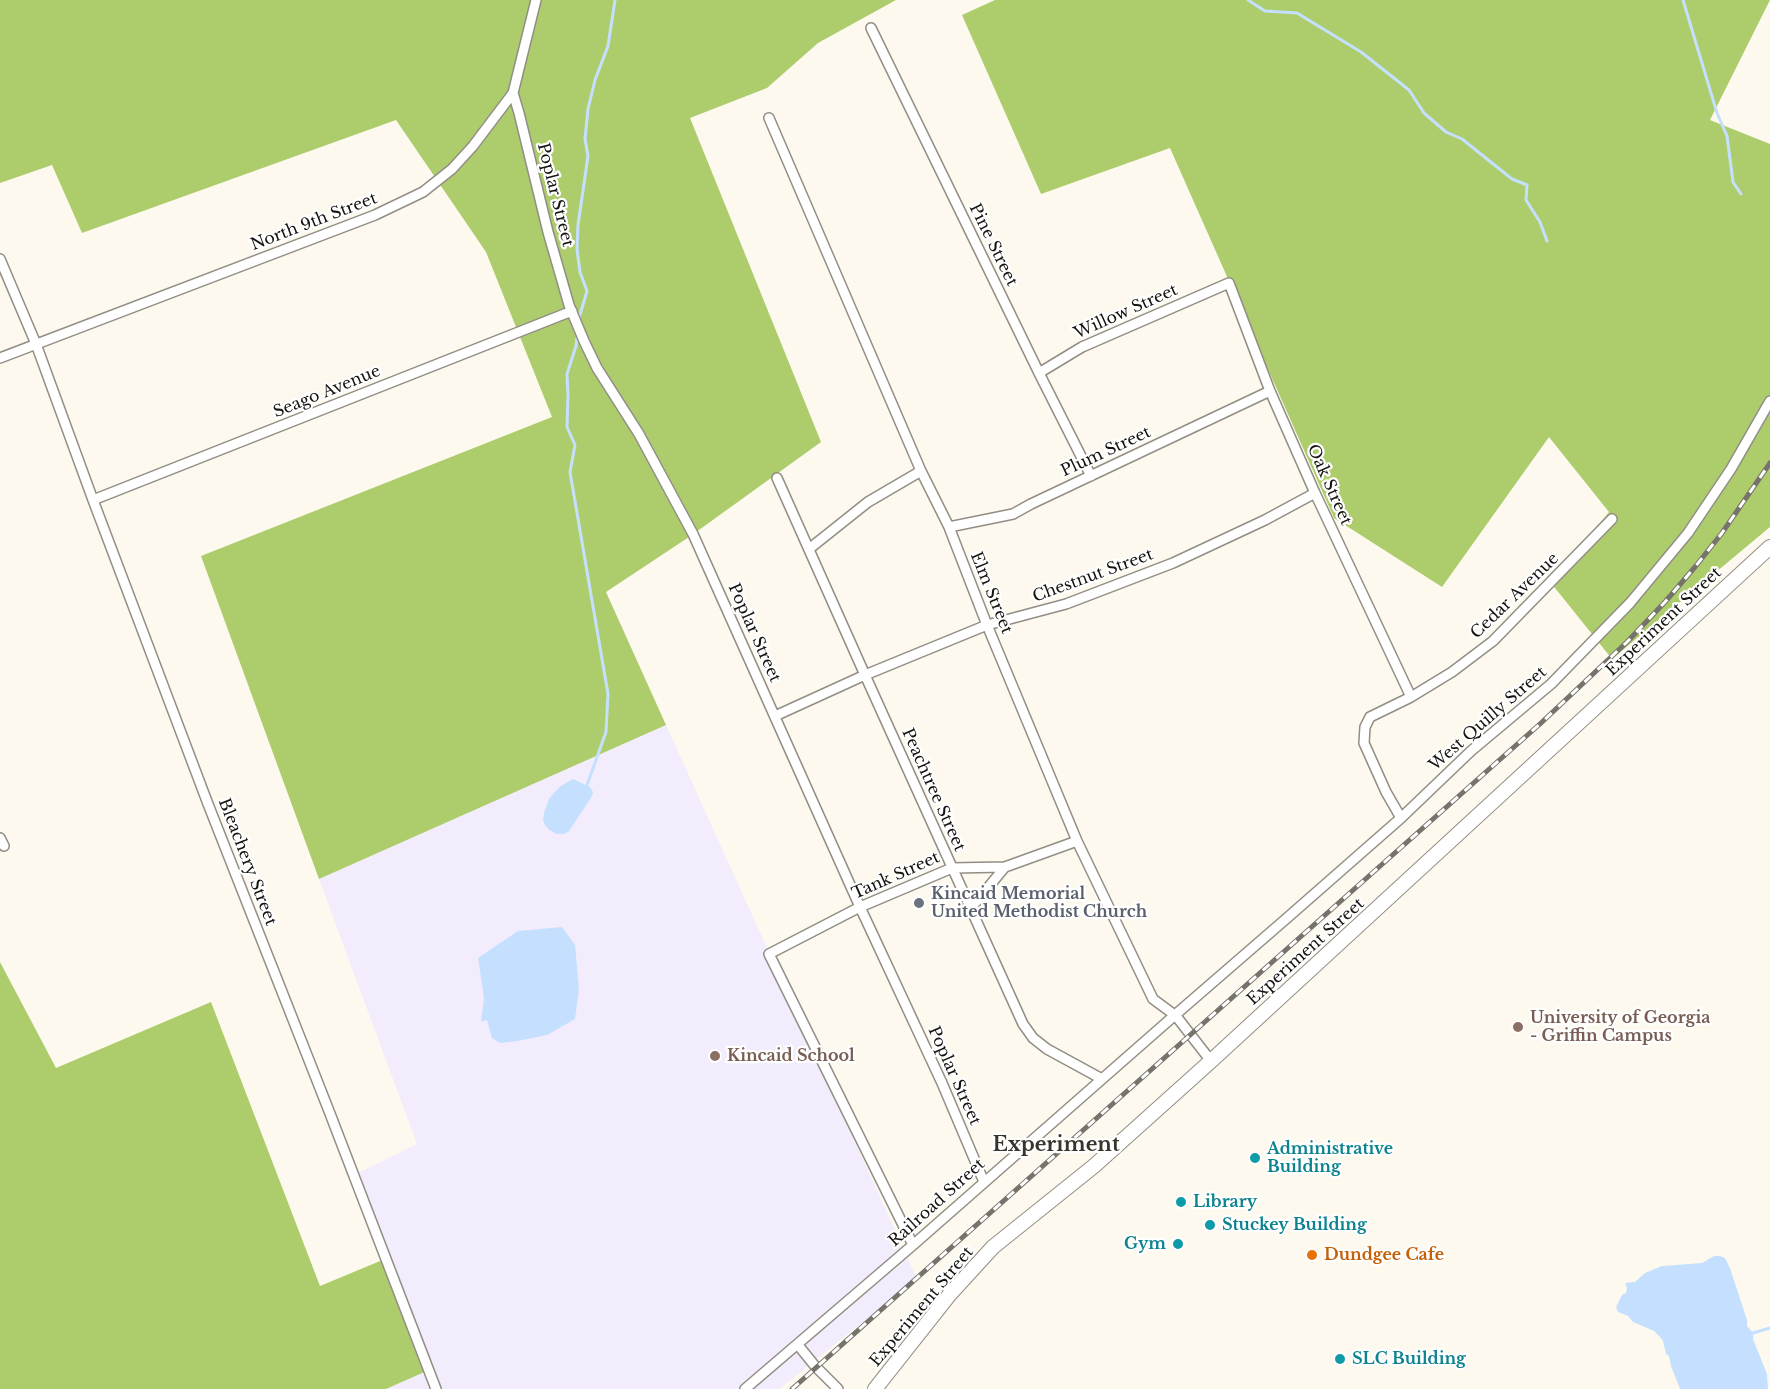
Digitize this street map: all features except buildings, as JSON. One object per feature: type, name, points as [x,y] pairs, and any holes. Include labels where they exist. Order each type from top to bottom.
[{"type":"main road","name":"Experiment Street","points":[[875,1389],[950,1294],[993,1247],[1094,1166],[1211,1061],[1770,547]]},
{"type":"street","name":"North 9th Street","points":[[0,358],[353,224],[423,192],[452,169],[473,146],[513,93],[536,0]]},
{"type":"street","name":"Pine Street","points":[[871,28],[1091,476]]},
{"type":"street","name":"Poplar Street","points":[[513,93],[548,232],[572,311],[597,368],[639,434],[693,534],[860,907],[942,1083],[984,1182]]},
{"type":"street","name":"Elm Street","points":[[769,118],[921,471],[949,528],[1077,841],[1153,999],[1175,1014],[1211,1061]]},
{"type":"street","name":"Bleachery Street","points":[[0,259],[36,344],[208,804],[436,1389]]},
{"type":"street","name":"Willow Street","points":[[1039,373],[1082,347],[1229,283]]},
{"type":"street","name":"Oak Street","points":[[1229,283],[1270,391],[1411,697]]},
{"type":"street","name":"Seago Avenue","points":[[93,500],[572,311]]},
{"type":"street","name":"Plum Street","points":[[949,528],[1013,514],[1270,391]]},
{"type":"street","name":"West Quilly Street","points":[[1175,1014],[1401,818],[1471,751],[1551,684],[1606,629],[1688,533],[1731,469],[1770,401]]},
{"type":"street","points":[[809,549],[868,502],[921,471]]},
{"type":"street","name":"Peachtree Street","points":[[777,478],[1023,1024],[1032,1038],[1047,1049],[1102,1079]]},
{"type":"street","name":"Chestnut Street","points":[[775,716],[865,675],[987,625],[1066,604],[1173,563],[1265,520],[1316,493]]},
{"type":"street","name":"Cedar Avenue","points":[[1401,818],[1386,792],[1364,743],[1365,727],[1370,717],[1411,697],[1452,672],[1492,641],[1612,519]]},
{"type":"street","name":"Tank Street","points":[[913,1245],[769,954],[860,907],[952,868],[1005,867],[1077,841]]},
{"type":"street","points":[[971,908],[1005,867]]},
{"type":"street","name":"Railroad Street","points":[[745,1389],[913,1245],[1175,1014]]},
{"type":"street","points":[[798,1345],[838,1389]]},
{"type":"shaded area","points":[[666,725],[917,1279],[779,1389],[386,1389],[429,1370],[352,1176],[417,1144],[319,879]]},
{"type":"green space","points":[[0,0],[896,0],[818,43],[767,88],[690,118],[821,442],[692,535],[606,592],[666,725],[319,879],[201,556],[552,417],[486,252],[396,120],[82,233],[52,165],[0,183]]},
{"type":"green space","points":[[995,0],[1770,0],[1710,120],[1770,144],[1770,527],[1612,659],[1551,583],[1609,512],[1549,437],[1442,587],[1334,518],[1170,148],[1041,194],[962,15]]},
{"type":"green space","points":[[0,962],[56,1068],[211,1002],[320,1286],[385,1259],[429,1370],[386,1389],[0,1389]]},
{"type":"water","points":[[573,779],[590,787],[593,792],[592,796],[569,831],[557,834],[545,825],[544,813],[553,794]]},
{"type":"water","points":[[562,927],[575,945],[579,989],[575,1019],[547,1035],[500,1043],[492,1038],[487,1020],[481,1022],[484,998],[478,958],[518,931]]},
{"type":"water","points":[[1714,1256],[1725,1258],[1730,1268],[1747,1326],[1753,1333],[1753,1339],[1767,1374],[1768,1389],[1680,1389],[1669,1356],[1659,1336],[1618,1312],[1616,1307],[1622,1295],[1626,1293],[1625,1283],[1635,1282],[1645,1273],[1662,1266],[1702,1263]]},
{"type":"waterway","points":[[579,318],[587,291],[580,272],[577,249],[578,225],[588,156],[585,139],[588,109],[595,80],[608,46],[615,0]]},
{"type":"waterway","points":[[1248,0],[1265,11],[1297,13],[1361,52],[1409,90],[1424,113],[1446,132],[1462,139],[1512,179],[1527,185],[1526,200],[1540,222],[1547,241]]},
{"type":"waterway","points":[[1683,0],[1717,113],[1727,136],[1733,182],[1741,194]]},
{"type":"waterway","points":[[577,338],[567,374],[567,427],[575,445],[570,472],[608,694],[606,732],[587,785]]},
{"type":"waterway","points":[[1753,1333],[1770,1328]]},
{"type":"railway","points":[[792,1389],[1541,723],[1627,642],[1695,567],[1722,533],[1770,463]]},
{"type":"place","name":"Kincaid Memorial United Methodist Church","points":[[919,903]]},
{"type":"place","name":"University of Georgia - Griffin Campus","points":[[1518,1027]]},
{"type":"place","name":"Kincaid School","points":[[715,1056]]},
{"type":"place","name":"Administrative Building","points":[[1255,1158]]},
{"type":"place","name":"Library","points":[[1181,1202]]},
{"type":"place","name":"Stuckey Building","points":[[1210,1225]]},
{"type":"place","name":"Gym","points":[[1178,1244]]},
{"type":"place","name":"Dundgee Cafe","points":[[1312,1255]]},
{"type":"place","name":"SLC Building","points":[[1340,1359]]},
{"type":"district","name":"Experiment","points":[[1056,1145]]}]
